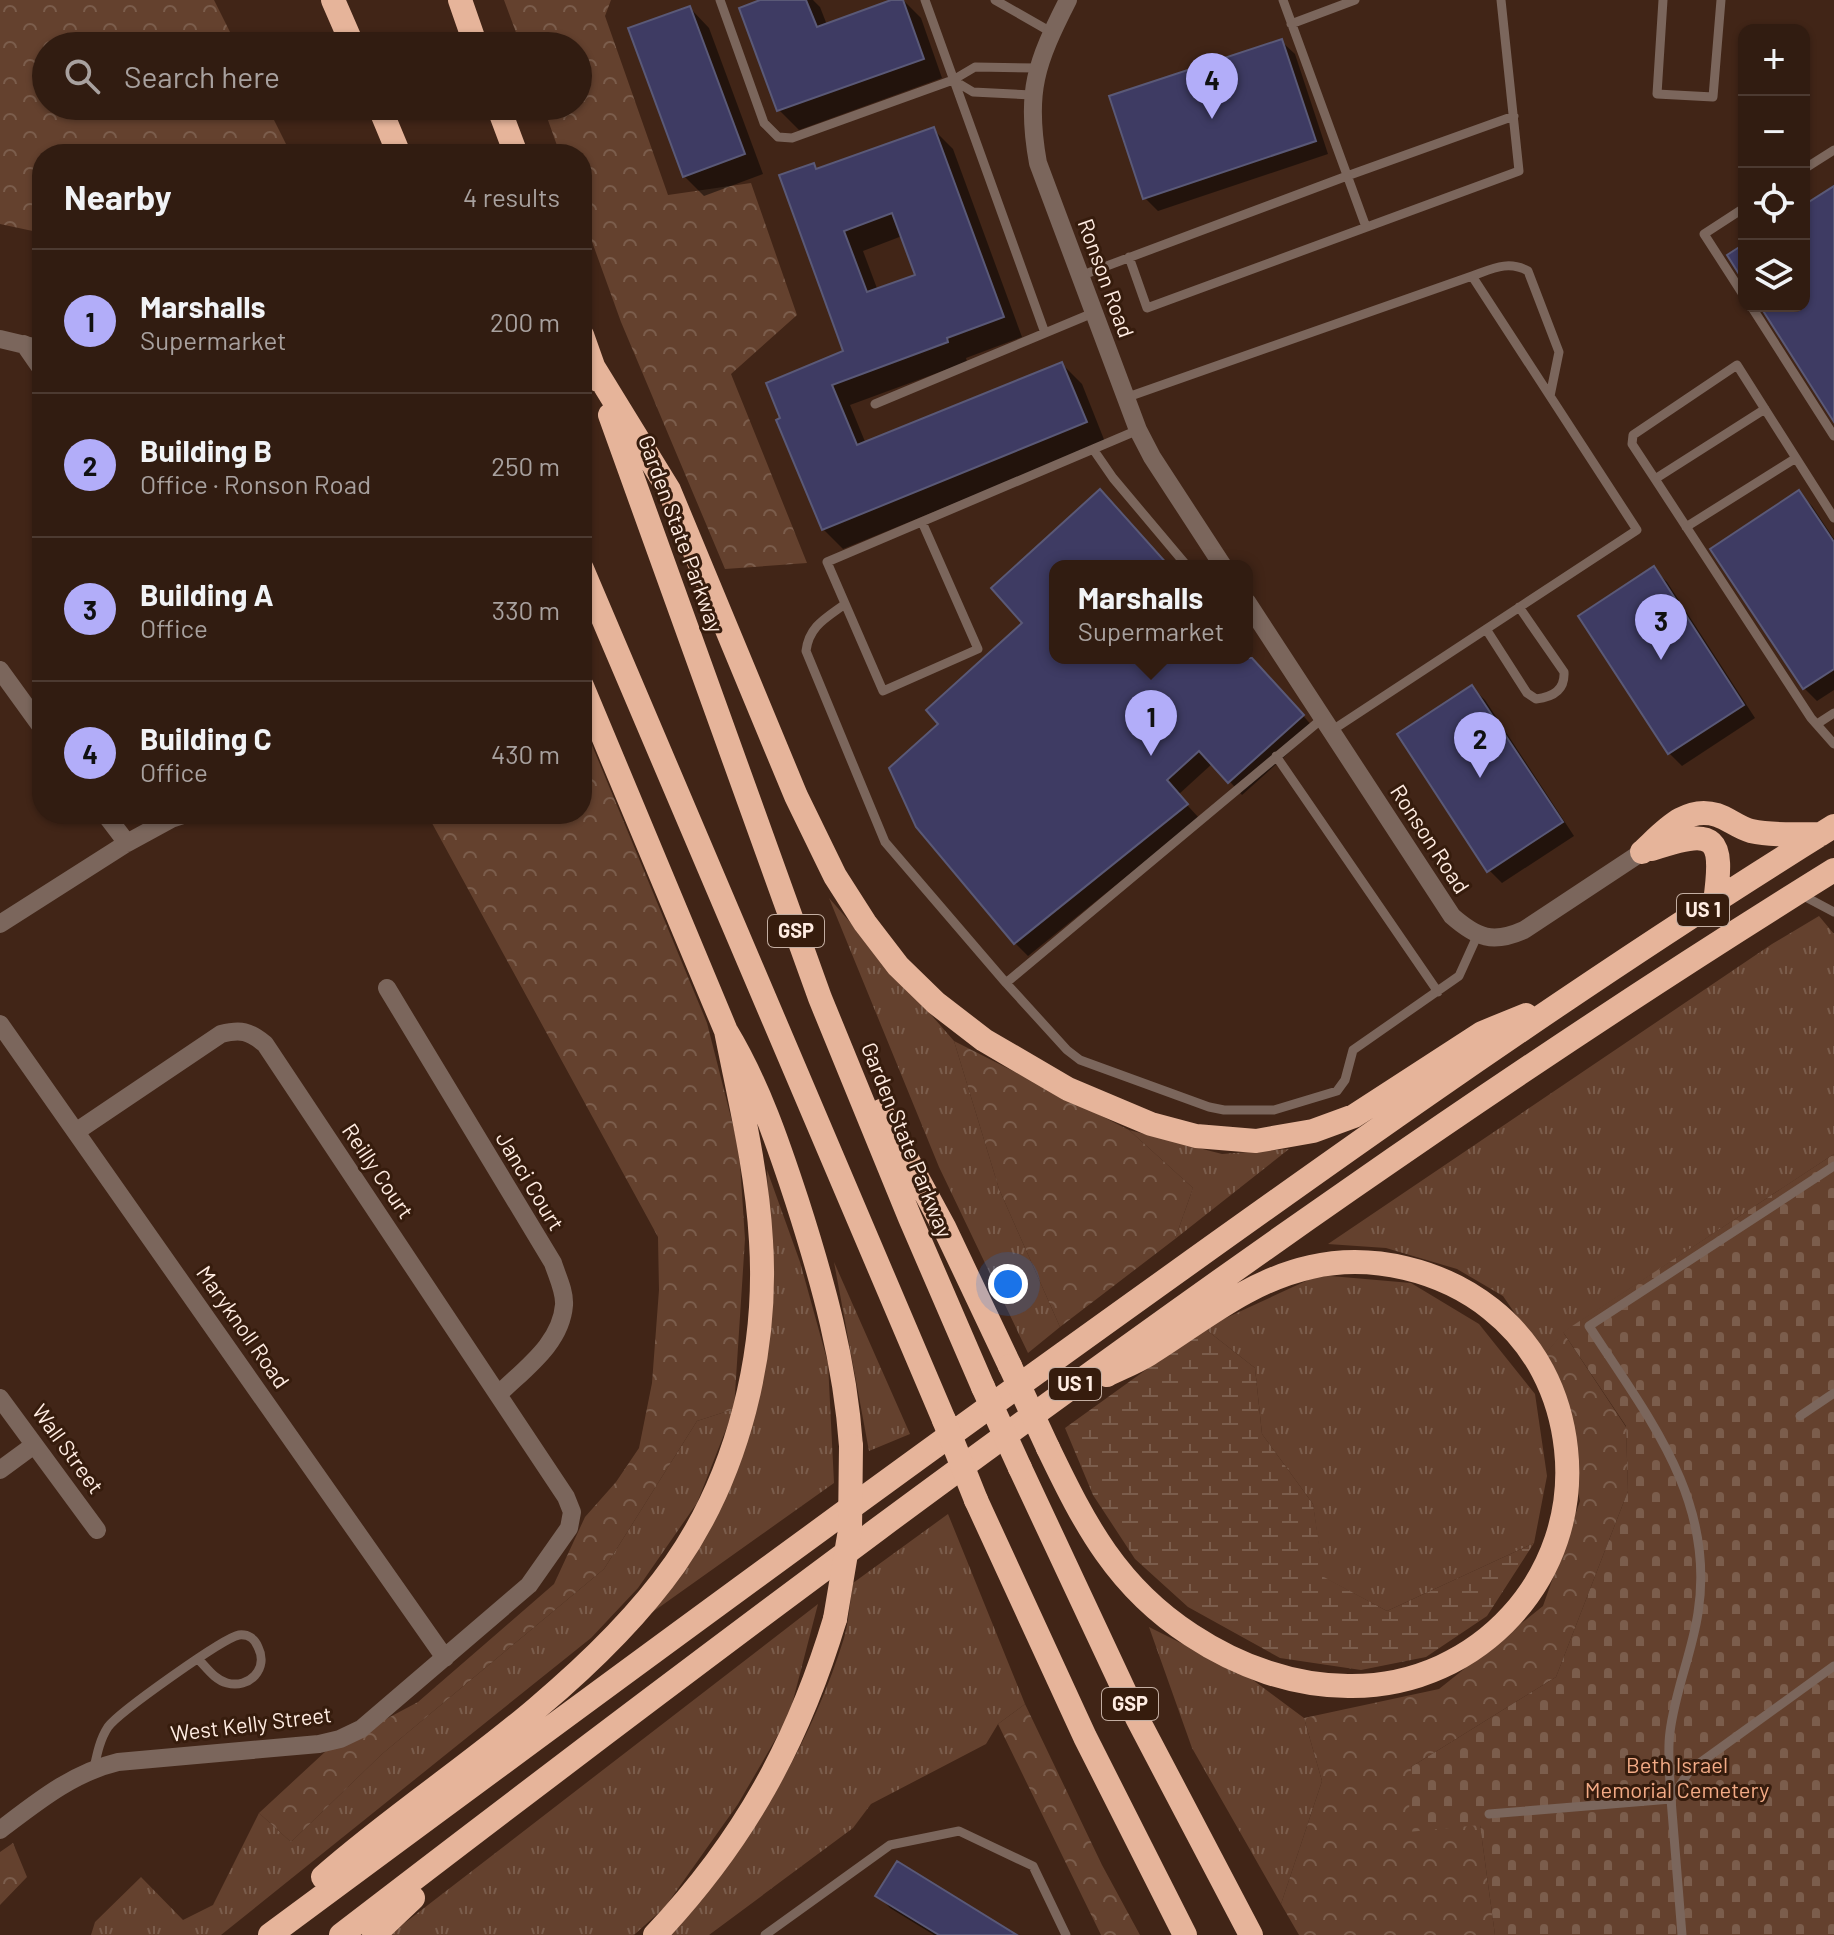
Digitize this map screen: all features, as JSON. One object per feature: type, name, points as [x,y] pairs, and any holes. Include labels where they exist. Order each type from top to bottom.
[{"type":"highway","points":[[333,0],[347,32]]},
{"type":"highway","points":[[460,0],[471,32]]},
{"type":"highway","points":[[385,120],[395,144]]},
{"type":"highway","points":[[503,120],[512,144]]},
{"type":"highway","name":"Garden State Parkway","points":[[592,362],[820,998],[910,1218],[983,1387],[1137,1718],[1251,1935]]},
{"type":"highway","points":[[594,368],[669,490],[796,796],[835,876],[898,966],[936,1003],[984,1040],[1068,1089],[1151,1124],[1216,1139],[1276,1139],[1313,1131],[1354,1116],[1482,1033],[1573,996]]},
{"type":"highway","name":"GSP","points":[[592,592],[976,1500],[1085,1737],[1185,1935]]},
{"type":"highway","points":[[592,710],[726,1031],[766,1112],[785,1164],[820,1275],[840,1356],[848,1399],[851,1446],[850,1530],[835,1619],[818,1677],[799,1723],[748,1817],[714,1865],[655,1935]]},
{"type":"highway","points":[[1642,852],[1674,823],[1695,813],[1718,815],[1757,832],[1827,830]]},
{"type":"highway","name":"US 1","points":[[270,1935],[895,1473],[1316,1170],[1573,996],[1827,830]]},
{"type":"highway","points":[[1642,852],[1688,838],[1710,841],[1720,857],[1715,902]]},
{"type":"highway","name":"US 1","points":[[341,1935],[576,1754],[1050,1402],[1256,1254],[1583,1032],[1834,870]]},
{"type":"highway","points":[[820,998],[944,1227],[1095,1541],[1147,1601],[1191,1635],[1235,1659],[1281,1676],[1327,1685],[1374,1685],[1418,1676],[1457,1660],[1506,1623],[1533,1592],[1551,1558],[1563,1521],[1569,1479],[1565,1440],[1556,1398],[1536,1358],[1505,1321],[1465,1290],[1439,1278],[1392,1265],[1315,1266],[1268,1280],[1226,1301],[1147,1356],[1050,1402]]},
{"type":"highway","points":[[256,1935],[331,1870],[536,1709],[577,1672],[648,1599],[697,1527],[718,1486],[744,1409],[754,1367],[762,1280],[762,1243],[753,1160],[726,1031]]},
{"type":"highway","points":[[374,1935],[576,1754]]},
{"type":"street","name":"Ronson Road","points":[[1068,0],[1051,32],[1032,95],[1038,163],[1138,430],[1152,457],[1219,560]]},
{"type":"street","points":[[0,339],[32,347]]},
{"type":"street","name":"Ronson Road","points":[[1253,611],[1452,916],[1465,928],[1478,934]]},
{"type":"street","points":[[0,670],[32,714]]},
{"type":"street","points":[[113,824],[127,843]]},
{"type":"street","points":[[0,924],[162,824]]},
{"type":"street","points":[[1478,934],[1505,938],[1524,930],[1642,852]]},
{"type":"street","name":"Janci Court","points":[[387,988],[553,1263],[561,1286],[564,1304],[552,1342],[499,1394]]},
{"type":"street","name":"Maryknoll Road","points":[[0,1024],[445,1658]]},
{"type":"street","name":"Reilly Court","points":[[77,1131],[221,1034],[239,1029],[252,1033],[265,1044],[499,1394],[566,1497],[572,1512]]},
{"type":"street","name":"Wall Street","points":[[0,1398],[97,1530]]},
{"type":"street","points":[[0,1470],[34,1445]]},
{"type":"street","name":"West Kelly Street","points":[[0,1830],[70,1780],[94,1768],[118,1762],[319,1744],[361,1729],[529,1585],[569,1528],[572,1512]]},
{"type":"lane","points":[[720,0],[764,123],[778,137],[792,138],[953,80],[975,67],[1038,68]]},
{"type":"lane","points":[[925,0],[1045,333]]},
{"type":"lane","points":[[995,0],[1051,32]]},
{"type":"lane","points":[[1283,0],[1366,227]]},
{"type":"lane","points":[[1291,24],[1355,0]]},
{"type":"lane","points":[[1129,257],[1147,308],[1519,171],[1501,0]]},
{"type":"lane","points":[[1663,0],[1657,94],[1713,97],[1721,0]]},
{"type":"lane","points":[[953,80],[973,92],[1032,95]]},
{"type":"lane","points":[[1080,276],[1514,116]]},
{"type":"lane","points":[[1806,168],[1834,150]]},
{"type":"lane","points":[[1738,212],[1704,234],[1738,287]]},
{"type":"lane","points":[[1125,398],[1504,265],[1518,265],[1528,271],[1559,352],[1550,396]]},
{"type":"lane","points":[[1006,983],[1276,756],[1486,629],[1637,530],[1472,276]]},
{"type":"lane","points":[[1755,312],[1834,436]]},
{"type":"lane","points":[[875,404],[1093,313]]},
{"type":"lane","points":[[1834,518],[1737,365],[1633,435],[1632,444],[1817,724],[1834,744]]},
{"type":"lane","points":[[1655,479],[1765,409]]},
{"type":"lane","points":[[922,522],[978,649],[883,691],[827,562],[1138,430]]},
{"type":"lane","points":[[1093,449],[1113,478],[1182,560]]},
{"type":"lane","points":[[1686,527],[1796,458]]},
{"type":"lane","points":[[845,604],[814,626],[806,651],[885,842],[1006,983],[1067,1050],[1080,1060],[1224,1110],[1274,1110],[1327,1095],[1337,1091],[1345,1080],[1353,1050],[1459,976],[1478,934]]},
{"type":"lane","points":[[1486,629],[1527,693],[1536,699],[1552,695],[1564,682],[1564,672],[1519,607]]},
{"type":"lane","points":[[1817,724],[1834,713]]},
{"type":"lane","points":[[1276,756],[1438,992]]},
{"type":"lane","points":[[1797,893],[1834,912]]},
{"type":"lane","points":[[1682,1935],[1669,1734],[1698,1614],[1701,1560],[1697,1530],[1677,1467],[1589,1326],[1834,1166]]},
{"type":"lane","points":[[1800,1416],[1834,1393]]},
{"type":"lane","points":[[94,1768],[101,1740],[117,1718],[144,1696],[235,1636],[245,1635],[253,1639],[261,1652],[260,1668],[255,1676],[242,1684],[217,1679],[199,1660]]},
{"type":"lane","points":[[1671,1799],[1690,1770],[1834,1666]]},
{"type":"lane","points":[[1489,1814],[1671,1799]]},
{"type":"lane","points":[[765,1935],[890,1845],[959,1831],[1033,1866],[1066,1935]]},
{"type":"green space","points":[[0,0],[214,0],[230,32],[32,32],[32,120],[274,120],[286,144],[32,144],[32,231],[0,224]]},
{"type":"green space","points":[[504,0],[611,0],[605,16],[668,195],[751,183],[797,315],[731,374],[807,563],[725,569],[621,322],[592,242],[592,144],[556,144],[548,120],[592,120],[592,32],[516,32]]},
{"type":"green space","points":[[592,745],[707,1023],[739,1149],[745,1239],[734,1409],[697,1421],[604,1569],[382,1754],[291,1842],[259,1813],[326,1751],[418,1702],[554,1584],[585,1517],[616,1482],[639,1448],[652,1383],[659,1290],[658,1237],[432,824],[592,824]]},
{"type":"green space","points":[[829,898],[954,1041],[999,1189],[1060,1327],[1028,1353],[939,1167]]},
{"type":"green space","points":[[1819,916],[1834,934],[1834,1154],[1564,1332],[1544,1356],[1503,1296],[1457,1269],[1386,1248],[1328,1244],[1772,944]]},
{"type":"green space","points":[[954,1041],[1129,1130],[1193,1188],[1175,1239],[1060,1327],[999,1189]]},
{"type":"green space","points":[[1129,1130],[1222,1154],[1289,1149],[1175,1239],[1193,1188]]},
{"type":"green space","name":"Beth Israel Memorial Cemetery","points":[[1834,1154],[1834,1935],[1495,1935],[1480,1825],[1408,1832],[1411,1767],[1556,1677],[1628,1491],[1626,1426],[1563,1332]]},
{"type":"green space","points":[[767,1170],[800,1262],[828,1363],[834,1483],[647,1616],[715,1515],[772,1280]]},
{"type":"green space","points":[[834,1262],[910,1434],[869,1451]]},
{"type":"green space","points":[[1319,1275],[1411,1283],[1479,1324],[1535,1394],[1547,1476],[1534,1543],[1387,1611],[1323,1577],[1313,1504],[1262,1434],[1255,1368],[1204,1328]]},
{"type":"green space","points":[[1204,1328],[1255,1368],[1262,1434],[1313,1504],[1324,1577],[1387,1611],[1534,1543],[1487,1616],[1426,1657],[1361,1670],[1280,1658],[1188,1607],[1135,1559],[1093,1495],[1065,1428]]},
{"type":"green space","points":[[1563,1332],[1626,1427],[1628,1491],[1556,1677],[1411,1767],[1480,1825],[1495,1935],[1299,1935],[1281,1904],[1322,1781],[1304,1718],[1439,1689],[1543,1606],[1580,1501],[1544,1356]]},
{"type":"green space","points":[[734,1409],[697,1503],[638,1588],[591,1638],[221,1935],[91,1935],[95,1922],[141,1877],[183,1920],[213,1905],[259,1813],[291,1842],[382,1754],[604,1569],[697,1421]]},
{"type":"green space","points":[[948,1514],[1025,1704],[998,1724],[986,1744],[871,1804],[853,1828],[709,1935],[671,1935],[725,1868],[773,1796],[794,1758],[830,1679],[844,1638],[853,1583]]},
{"type":"green space","points":[[818,1604],[789,1716],[738,1804],[665,1907],[634,1935],[389,1935]]},
{"type":"green space","points":[[1149,1627],[1249,1677],[1304,1718],[1322,1781],[1281,1904],[1192,1748]]},
{"type":"green space","points":[[1025,1704],[1102,1865],[1140,1935],[1101,1935],[998,1724]]},
{"type":"green space","points":[[13,1843],[27,1877],[0,1905],[0,1852]]},
{"type":"building","points":[[760,0],[806,0],[817,27],[891,0],[903,0],[924,59],[777,111],[739,8]]},
{"type":"building","points":[[690,6],[745,154],[683,177],[628,28]]},
{"type":"building","points":[[1282,39],[1316,141],[1143,199],[1109,96]]},
{"type":"building","points":[[934,127],[1004,317],[947,338],[948,342],[832,385],[857,445],[1062,362],[1087,422],[822,530],[776,420],[780,418],[766,383],[843,351],[779,175],[814,163],[816,169]],"holes":[[[892,213],[915,275],[867,292],[844,231]]]},
{"type":"building","points":[[1834,186],[1834,422],[1764,312],[1810,312],[1810,201]]},
{"type":"building","points":[[1738,248],[1738,272],[1727,255]]},
{"type":"building","points":[[1100,489],[1164,560],[1049,560],[1049,664],[1253,664],[1253,659],[1304,715],[1228,783],[1199,751],[1167,780],[1188,804],[1014,944],[916,827],[889,768],[938,724],[926,710],[1022,623],[991,588]]},
{"type":"building","points":[[1799,490],[1834,542],[1834,669],[1803,689],[1710,549]]},
{"type":"building","points":[[1654,566],[1744,705],[1668,754],[1578,616]]},
{"type":"building","points":[[1472,685],[1563,822],[1487,872],[1397,734]]},
{"type":"building","points":[[897,1861],[1017,1935],[939,1935],[875,1896]]},
{"type":"place","name":"Building C","points":[[1212,119]]},
{"type":"place","name":"Building A","points":[[1661,660]]},
{"type":"place","name":"Marshalls","points":[[1151,756]]},
{"type":"place","name":"Building B","points":[[1480,778]]}]
